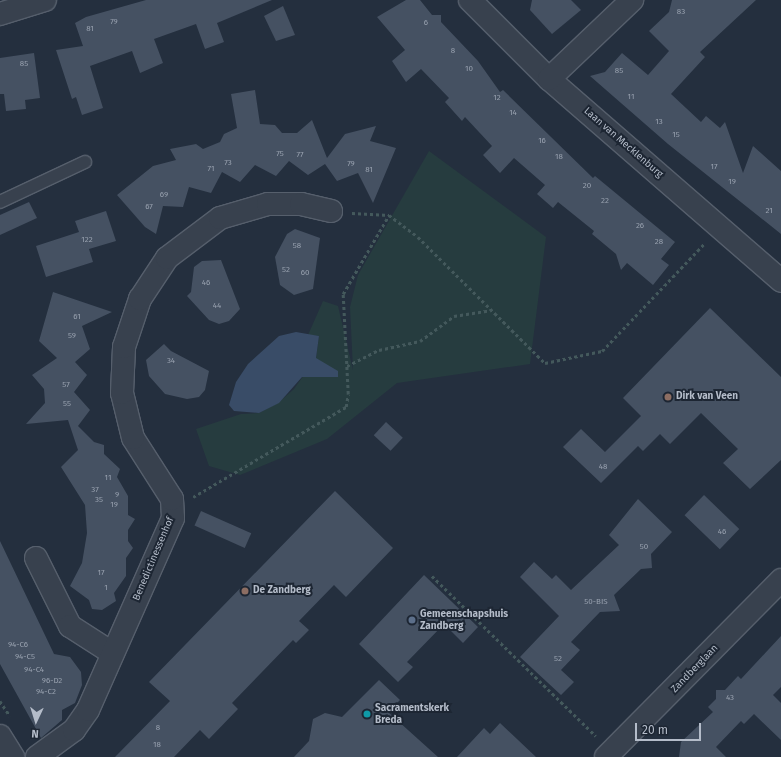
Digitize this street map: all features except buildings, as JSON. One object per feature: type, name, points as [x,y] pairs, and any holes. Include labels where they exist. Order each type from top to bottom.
[{"type":"street","points":[[0,14],[45,0]]},
{"type":"street","name":"Laan van Mecklenburg","points":[[470,0],[549,79],[781,281]]},
{"type":"street","points":[[549,79],[632,0]]},
{"type":"street","name":"Benedictinessenhof","points":[[37,757],[74,730],[88,710],[169,527],[174,507],[133,438],[122,394],[124,347],[140,299],[167,258],[183,242],[220,218],[268,204],[301,204],[331,211]]},
{"type":"street","points":[[36,558],[70,626],[112,653]]},
{"type":"street","name":"Zandberglaan","points":[[609,754],[781,580]]},
{"type":"street","points":[[0,736],[13,757]]},
{"type":"lane","points":[[0,202],[85,162]]},
{"type":"path","points":[[331,211],[389,215],[418,237],[545,363],[602,351],[719,227]]},
{"type":"path","points":[[174,507],[346,407],[347,366],[343,294],[389,215]]},
{"type":"path","points":[[347,366],[379,350],[420,341],[454,316],[491,310]]},
{"type":"path","points":[[432,576],[609,754]]},
{"type":"green space","points":[[429,151],[546,237],[530,364],[397,383],[327,439],[240,475],[209,466],[196,429],[241,414],[259,413],[278,403],[294,389],[316,358],[319,336],[308,335],[323,301],[338,306],[353,370],[350,307],[358,275]]},
{"type":"water","points":[[296,332],[319,336],[316,358],[338,371],[338,377],[302,377],[279,403],[259,413],[234,411],[229,405],[236,382],[248,364],[279,336]]},
{"type":"place","name":"Dirk van Veen","points":[[668,397]]},
{"type":"place","name":"De Zandberg","points":[[245,591]]},
{"type":"place","name":"Gemeenschapshuis Zandberg","points":[[412,620]]},
{"type":"place","name":"Sacramentskerk Breda","points":[[367,714]]}]
